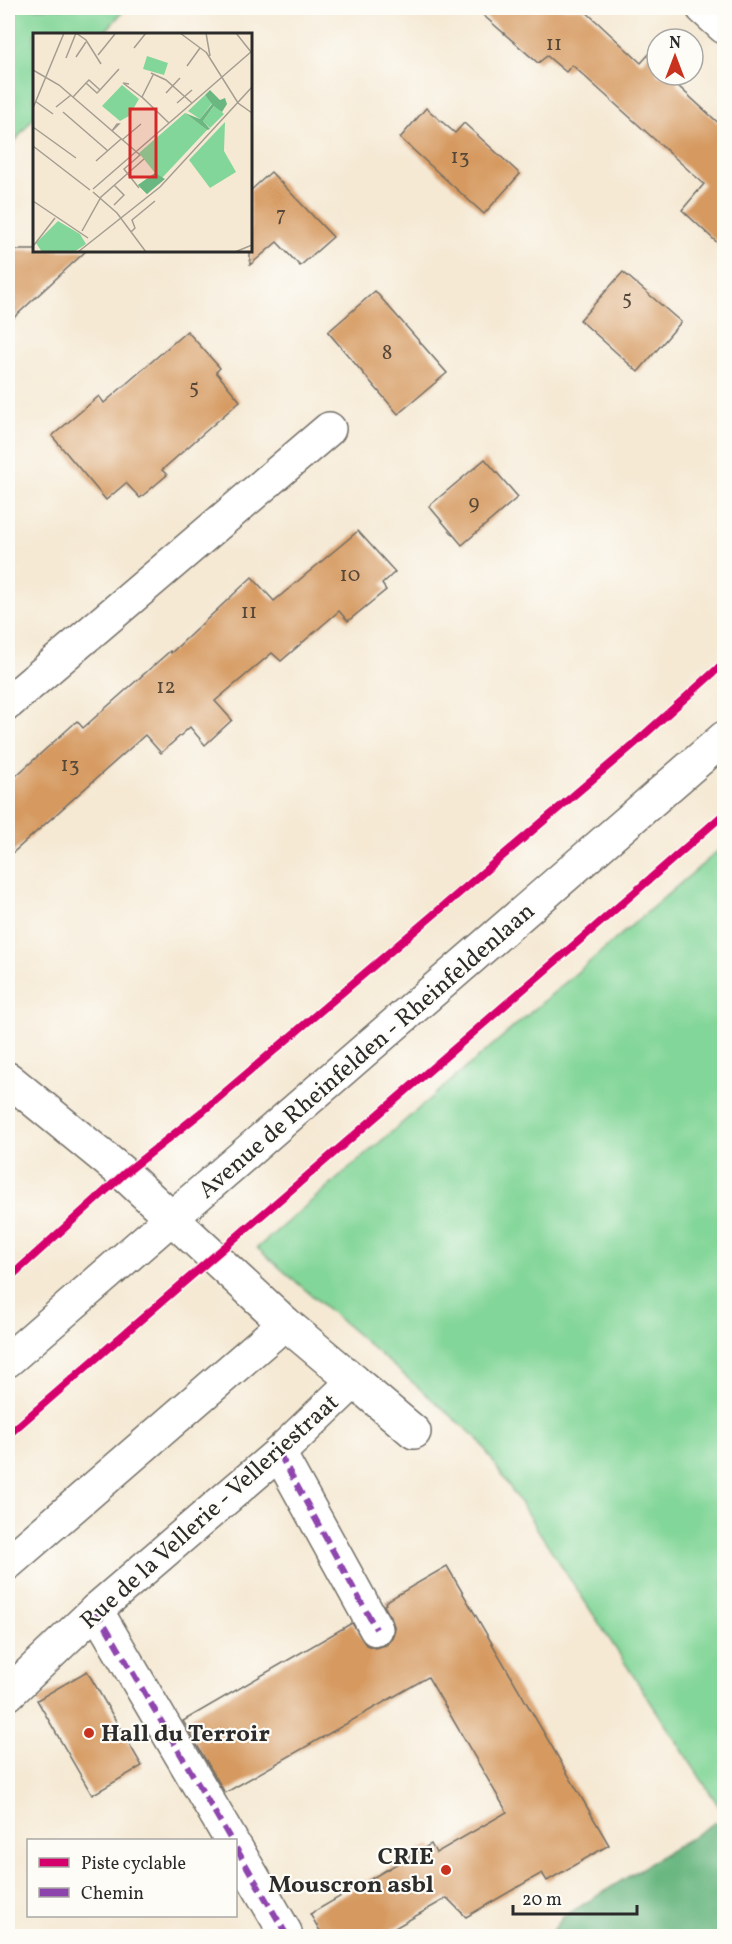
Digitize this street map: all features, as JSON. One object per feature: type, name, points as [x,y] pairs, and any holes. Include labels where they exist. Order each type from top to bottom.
[{"type":"street","points":[[703,8],[724,27]]},
{"type":"street","points":[[8,703],[329,429]]},
{"type":"street","name":"Avenue de Rheinfelden - Rheinfeldenlaan","points":[[8,1360],[724,738]]},
{"type":"street","points":[[8,1078],[124,1174],[285,1323],[354,1382]]},
{"type":"street","points":[[8,1563],[285,1323]]},
{"type":"street","name":"Rue de la Vellerie - Velleriestraat","points":[[8,1694],[96,1610],[279,1453],[354,1382],[414,1432]]},
{"type":"street","points":[[279,1453],[376,1629]]},
{"type":"street","points":[[96,1610],[230,1839]]},
{"type":"street","points":[[237,1850],[285,1932]]},
{"type":"green space","points":[[8,8],[126,8],[104,33],[33,33],[33,118],[8,150]]},
{"type":"green space","points":[[724,846],[724,1814],[479,1440],[257,1248]]},
{"type":"green space","points":[[724,1817],[724,1936],[549,1936],[563,1917]]},
{"type":"building","points":[[475,8],[582,8],[641,63],[645,59],[645,87],[679,87],[724,128],[724,249],[682,210],[704,184],[572,65],[566,72],[547,56],[538,63]]},
{"type":"building","points":[[426,108],[455,133],[464,123],[520,174],[484,214],[400,138]]},
{"type":"building","points":[[271,172],[333,237],[300,266],[277,242],[250,265],[252,189]]},
{"type":"building","points":[[8,250],[85,252],[8,323]]},
{"type":"building","points":[[623,272],[681,322],[638,372],[580,320]]},
{"type":"building","points":[[375,291],[447,373],[398,414],[328,332]]},
{"type":"building","points":[[187,331],[220,368],[216,372],[240,401],[162,470],[167,475],[140,498],[126,483],[106,500],[52,436],[99,396],[104,403]]},
{"type":"building","points":[[485,459],[518,497],[462,545],[429,506]]},
{"type":"building","points":[[358,531],[395,572],[382,584],[386,590],[348,621],[339,611],[281,661],[272,653],[215,701],[232,720],[205,745],[190,727],[161,753],[145,735],[8,857],[8,783],[77,721],[83,728],[170,651],[171,653],[252,577],[274,601]]},
{"type":"building","points":[[447,1566],[609,1845],[547,1881],[542,1873],[466,1917],[447,1898],[381,1936],[323,1936],[310,1914],[431,1844],[436,1853],[507,1812],[428,1677],[225,1793],[183,1721],[352,1623],[366,1645],[375,1648],[386,1645],[395,1629],[384,1605],[385,1602]]},
{"type":"building","name":"Hall du Terroir","points":[[87,1671],[142,1766],[92,1795],[37,1700]]},
{"type":"marked path","points":[[279,1453],[376,1629]]},
{"type":"marked path","points":[[96,1610],[230,1839]]},
{"type":"marked path","points":[[237,1850],[285,1932]]},
{"type":"cycle path","points":[[8,1279],[124,1174],[203,1111],[634,744],[724,663]]},
{"type":"cycle path","points":[[8,1435],[724,814]]},
{"type":"place","name":"Hall du Terroir","points":[[89,1733]]},
{"type":"place","name":"CRIE Mouscron asbl","points":[[446,1870]]}]
